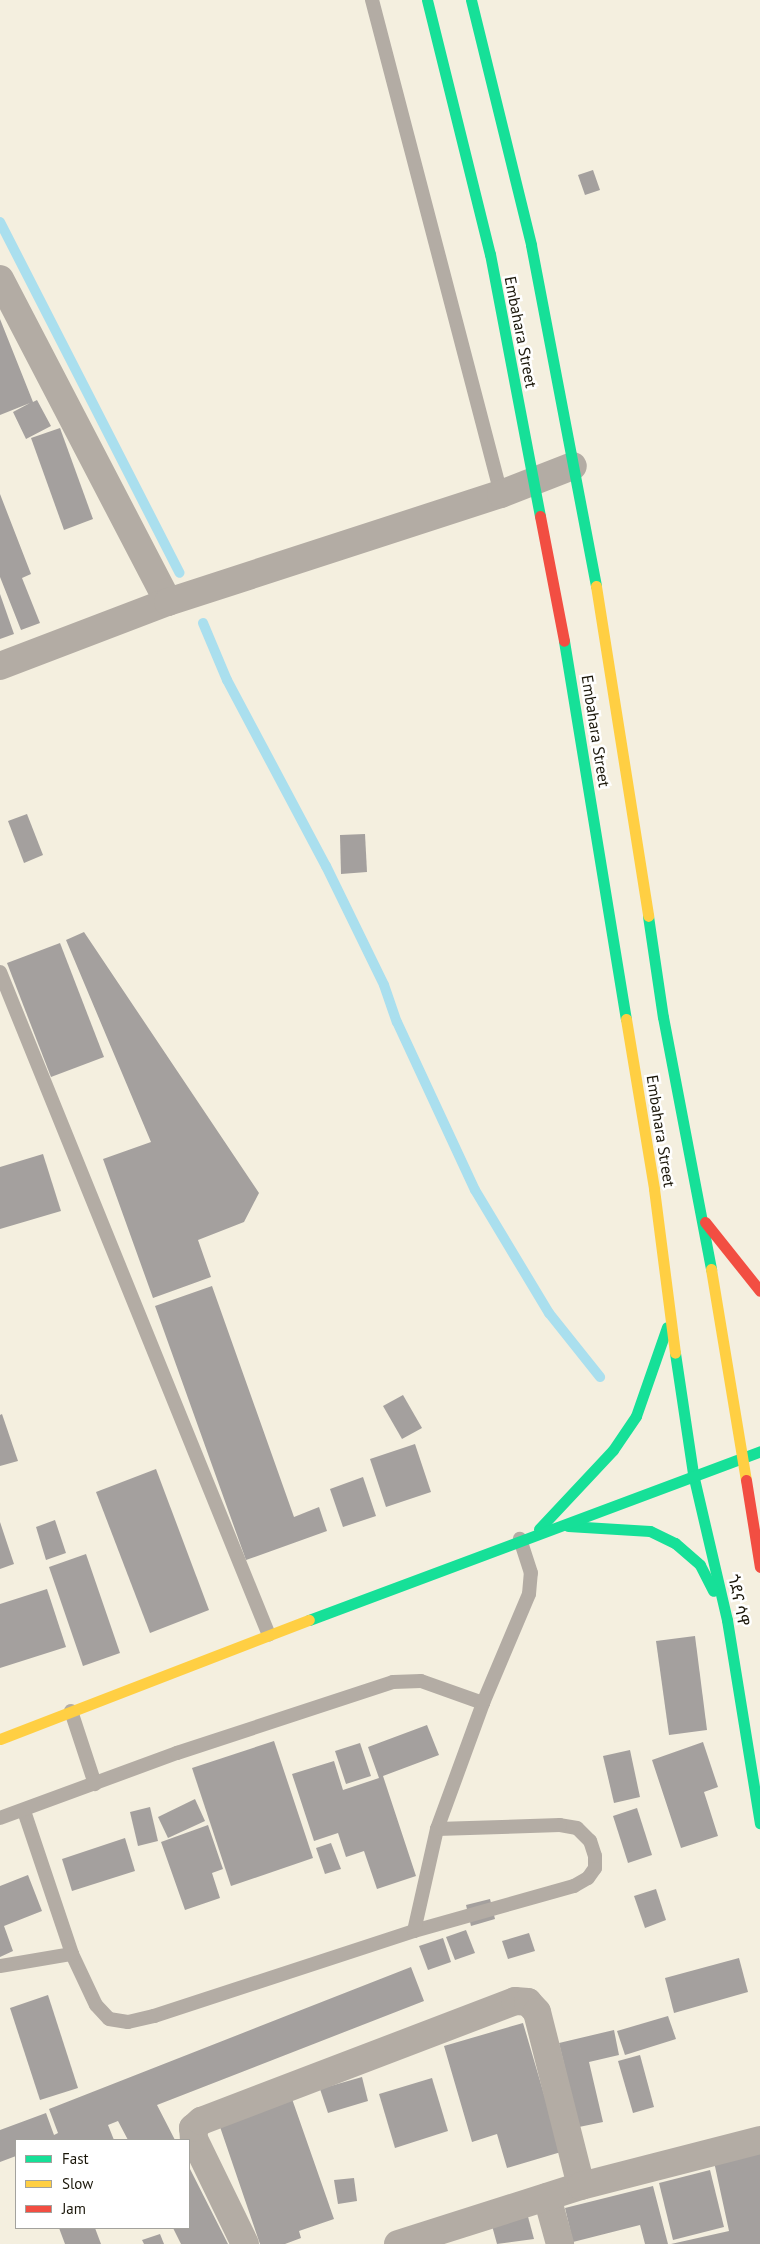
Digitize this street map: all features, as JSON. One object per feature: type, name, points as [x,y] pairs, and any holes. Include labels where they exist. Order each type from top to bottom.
[{"type":"main road","name":"Embahara Street","points":[[427,0],[490,254],[587,774],[654,1189],[694,1474]]},
{"type":"main road","name":"Embahara Street","points":[[471,0],[531,245],[573,466],[609,663],[663,1017],[699,1216],[724,1338],[760,1567]]},
{"type":"main road","points":[[699,1216],[760,1291]]},
{"type":"main road","points":[[534,1534],[613,1450],[636,1416],[671,1316]]},
{"type":"main road","points":[[0,1739],[554,1526],[760,1451]]},
{"type":"main road","name":"ጎደና ሳዋ","points":[[694,1474],[727,1620],[760,1823]]},
{"type":"main road","points":[[554,1526],[650,1531],[675,1543],[700,1566],[727,1620]]},
{"type":"street","points":[[0,278],[168,602]]},
{"type":"street","points":[[0,666],[168,602],[501,494],[573,466]]},
{"type":"street","points":[[245,2244],[194,2139],[194,2128],[201,2121],[515,2001],[528,2002],[537,2012],[581,2186]]},
{"type":"street","points":[[398,2244],[581,2186],[760,2140]]},
{"type":"street","points":[[547,2197],[560,2244]]},
{"type":"lane","points":[[372,0],[413,167],[501,494]]},
{"type":"lane","points":[[0,972],[269,1635]]},
{"type":"lane","points":[[414,1931],[437,1829],[482,1704],[532,1582],[520,1540]]},
{"type":"lane","points":[[0,1818],[24,1811],[187,1749],[393,1682],[421,1681],[482,1704]]},
{"type":"lane","points":[[71,1711],[95,1784]]},
{"type":"lane","points":[[24,1811],[72,1954],[96,2005],[109,2019],[128,2022],[154,2016],[414,1931],[574,1886],[588,1878],[595,1868],[595,1856],[590,1841],[577,1828],[560,1825],[437,1829]]},
{"type":"lane","points":[[0,1966],[72,1954]]},
{"type":"building","points":[[593,170],[600,190],[585,195],[578,175]]},
{"type":"building","points":[[0,319],[33,402],[37,400],[51,426],[26,439],[13,412],[30,403],[0,415]]},
{"type":"building","points":[[60,428],[93,519],[64,530],[31,438]]},
{"type":"building","points":[[0,494],[31,574],[22,578],[40,623],[21,630],[0,577]]},
{"type":"building","points":[[0,594],[14,634],[0,639]]},
{"type":"building","points":[[27,814],[43,855],[24,863],[8,821]]},
{"type":"building","points":[[365,834],[367,872],[341,874],[340,835]]},
{"type":"building","points":[[84,932],[259,1193],[244,1222],[198,1240],[211,1277],[153,1298],[103,1159],[151,1142],[66,940]]},
{"type":"building","points":[[60,943],[104,1057],[51,1077],[7,963]]},
{"type":"building","points":[[43,1154],[61,1211],[0,1229],[0,1167]]},
{"type":"building","points":[[212,1286],[294,1517],[319,1507],[327,1531],[246,1560],[155,1306]]},
{"type":"building","points":[[403,1395],[422,1428],[402,1439],[383,1406]]},
{"type":"building","points":[[2,1414],[18,1461],[0,1466],[0,1415]]},
{"type":"building","points":[[415,1444],[431,1492],[386,1507],[370,1459]]},
{"type":"building","points":[[156,1469],[209,1610],[150,1633],[96,1492]]},
{"type":"building","points":[[363,1477],[376,1516],[343,1527],[330,1489]]},
{"type":"building","points":[[55,1520],[66,1553],[46,1560],[36,1527]]},
{"type":"building","points":[[0,1522],[14,1564],[0,1569]]},
{"type":"building","points":[[86,1554],[120,1653],[83,1666],[49,1567]]},
{"type":"building","points":[[47,1589],[66,1647],[0,1668],[0,1604]]},
{"type":"building","points":[[695,1636],[707,1730],[669,1735],[656,1641]]},
{"type":"building","points":[[427,1725],[439,1755],[383,1776],[416,1876],[377,1889],[364,1851],[346,1857],[338,1833],[314,1841],[292,1774],[334,1761],[343,1790],[379,1778],[368,1747]]},
{"type":"building","points":[[274,1741],[313,1858],[231,1886],[192,1768]]},
{"type":"building","points":[[703,1742],[718,1787],[704,1792],[718,1836],[681,1848],[652,1760]]},
{"type":"building","points":[[360,1743],[371,1776],[346,1784],[335,1751]]},
{"type":"building","points":[[630,1750],[640,1797],[614,1803],[603,1756]]},
{"type":"building","points":[[195,1799],[205,1821],[168,1838],[158,1817]]},
{"type":"building","points":[[150,1807],[158,1841],[138,1846],[130,1812]]},
{"type":"building","points":[[637,1808],[652,1855],[628,1863],[613,1816]]},
{"type":"building","points":[[208,1825],[223,1869],[212,1873],[220,1898],[185,1910],[161,1842]]},
{"type":"building","points":[[125,1838],[135,1871],[72,1891],[62,1859]]},
{"type":"building","points":[[331,1843],[341,1869],[325,1874],[316,1848]]},
{"type":"building","points":[[28,1875],[42,1911],[4,1926],[13,1951],[0,1957],[0,1886]]},
{"type":"building","points":[[656,1889],[666,1920],[645,1928],[634,1896]]},
{"type":"building","points":[[490,1899],[495,1919],[471,1926],[466,1905]]},
{"type":"building","points":[[466,1930],[475,1953],[455,1960],[446,1937]]},
{"type":"building","points":[[529,1933],[535,1951],[508,1959],[502,1941]]},
{"type":"building","points":[[443,1938],[451,1962],[428,1970],[419,1946]]},
{"type":"building","points":[[739,1958],[748,1992],[674,2013],[665,1978]]},
{"type":"building","points":[[411,1967],[424,2001],[157,2105],[174,2139],[127,2139],[118,2121],[108,2125],[114,2139],[15,2139],[15,2156],[0,2162],[0,2130],[46,2113],[54,2135],[58,2133],[49,2109]]},
{"type":"building","points":[[48,1995],[78,2088],[40,2100],[10,2008]]},
{"type":"building","points":[[668,2016],[676,2039],[625,2055],[617,2031]]},
{"type":"building","points":[[523,2023],[561,2152],[507,2168],[497,2134],[472,2142],[444,2046]]},
{"type":"building","points":[[614,2030],[619,2055],[589,2062],[603,2122],[579,2127],[559,2043]]},
{"type":"building","points":[[640,2055],[654,2107],[633,2113],[618,2061]]},
{"type":"building","points":[[362,2077],[368,2101],[328,2113],[320,2089]]},
{"type":"building","points":[[432,2078],[448,2131],[395,2148],[379,2094]]},
{"type":"building","points":[[291,2096],[334,2219],[299,2231],[301,2238],[285,2244],[260,2244],[218,2121]]},
{"type":"building","points":[[760,2137],[760,2244],[671,2244],[729,2231],[711,2148]]},
{"type":"building","points":[[190,2169],[228,2244],[181,2244],[174,2229],[190,2229]]},
{"type":"building","points":[[710,2170],[724,2227],[673,2240],[659,2183]]},
{"type":"building","points":[[354,2178],[357,2201],[338,2204],[334,2180]]},
{"type":"building","points":[[653,2186],[668,2244],[645,2244],[640,2225],[573,2242],[565,2208]]},
{"type":"building","points":[[527,2213],[534,2239],[497,2244],[491,2222]]},
{"type":"building","points":[[59,2229],[95,2229],[101,2244],[65,2244]]},
{"type":"building","points":[[160,2234],[164,2244],[144,2244],[142,2240]]},
{"type":"waterway","points":[[0,222],[180,573]]},
{"type":"waterway","points":[[203,623],[227,680],[326,866],[384,985],[397,1022],[475,1190],[549,1313],[600,1377]]},
{"type":"traffic: fast","points":[[427,0],[490,254],[540,516]]},
{"type":"traffic: fast","points":[[471,0],[531,245],[596,586]]},
{"type":"traffic: fast","points":[[564,641],[626,1019]]},
{"type":"traffic: fast","points":[[648,916],[663,1017],[711,1269]]},
{"type":"traffic: fast","points":[[539,1529],[613,1450],[636,1416],[667,1327]]},
{"type":"traffic: fast","points":[[675,1353],[693,1474],[727,1620],[760,1823]]},
{"type":"traffic: fast","points":[[309,1620],[760,1451]]},
{"type":"traffic: fast","points":[[568,1526],[650,1531],[675,1543],[700,1565],[713,1591]]},
{"type":"traffic: slow","points":[[596,586],[648,916]]},
{"type":"traffic: slow","points":[[626,1019],[654,1189],[675,1353]]},
{"type":"traffic: slow","points":[[711,1269],[746,1480]]},
{"type":"traffic: slow","points":[[0,1739],[309,1620]]},
{"type":"traffic: jam","points":[[540,516],[564,641]]},
{"type":"traffic: jam","points":[[705,1222],[760,1291]]},
{"type":"traffic: jam","points":[[746,1480],[760,1567]]}]
